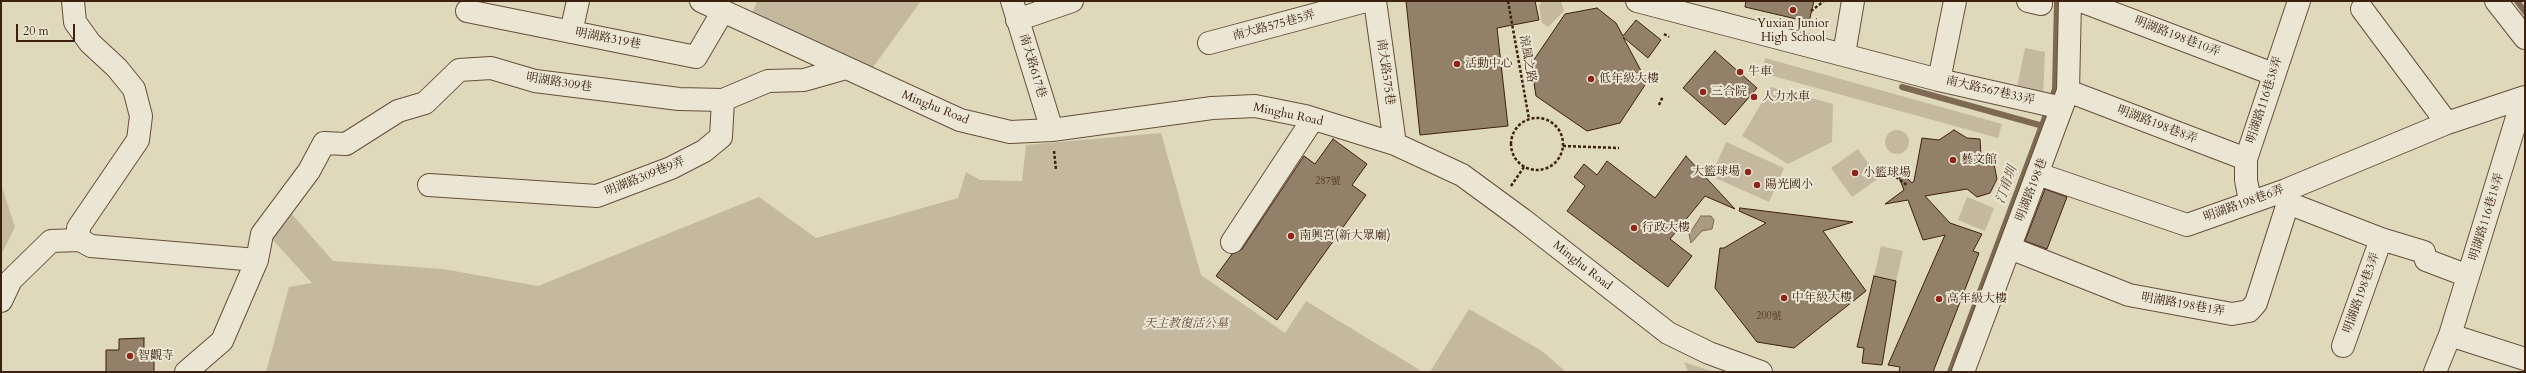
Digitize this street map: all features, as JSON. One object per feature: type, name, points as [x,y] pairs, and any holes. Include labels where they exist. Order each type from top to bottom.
[{"type":"street","points":[[73,1],[75,22],[90,43],[117,68],[134,89],[141,116],[138,140],[78,228],[80,240]]},
{"type":"street","points":[[571,32],[578,1]]},
{"type":"street","name":"Minghu Road","points":[[701,1],[960,120],[1010,132],[1052,130],[1212,108],[1255,106],[1313,119],[1395,144],[1462,175],[1522,219],[1668,333],[1757,372]]},
{"type":"street","points":[[1015,10],[1072,1]]},
{"type":"street","name":"南大路567巷33弄","points":[[1637,1],[1939,80],[2056,100]]},
{"type":"street","points":[[1844,54],[1853,1]]},
{"type":"street","name":"南大路567巷33弄","points":[[1939,80],[1955,1]]},
{"type":"street","name":"明湖路198巷","points":[[1963,372],[2038,174],[2056,100],[2070,1]]},
{"type":"street","name":"明湖路198巷10弄","points":[[2081,1],[2273,74]]},
{"type":"street","name":"明湖路116巷38弄","points":[[2250,201],[2246,180],[2246,159],[2273,74],[2299,1]]},
{"type":"street","points":[[2496,1],[2525,38]]},
{"type":"street","name":"南大路575巷5弄","points":[[1209,43],[1368,2]]},
{"type":"street","name":"南大路575巷","points":[[1368,2],[1395,144]]},
{"type":"street","points":[[2362,9],[2446,123]]},
{"type":"street","name":"南大路617巷","points":[[1015,10],[1052,130]]},
{"type":"street","name":"明湖路319巷","points":[[467,11],[696,57],[723,11]]},
{"type":"street","name":"明湖路309巷","points":[[257,260],[262,234],[309,171],[324,143],[346,144],[398,110],[425,103],[459,70],[491,68],[535,81],[679,99],[723,100],[768,81],[804,80],[846,68]]},
{"type":"street","name":"明湖路198巷6弄","points":[[2038,174],[2188,225],[2250,201],[2287,196],[2446,123],[2524,98]]},
{"type":"street","name":"明湖路116巷18弄","points":[[2435,372],[2450,335],[2524,98]]},
{"type":"street","name":"明湖路309巷9弄","points":[[429,185],[598,196],[672,168],[704,151],[721,136],[723,100]]},
{"type":"street","name":"明湖路198巷8弄","points":[[2056,100],[2246,159]]},
{"type":"street","points":[[1232,242],[1313,119]]},
{"type":"street","name":"明湖路198巷3弄","points":[[2287,196],[2381,239],[2424,252],[2426,260],[2468,276]]},
{"type":"street","name":"明湖路198巷1弄","points":[[2010,248],[2129,295],[2232,314],[2249,311],[2256,303],[2287,196]]},
{"type":"street","name":"明湖路198巷3弄","points":[[2343,346],[2381,239]]},
{"type":"street","points":[[1,301],[11,280],[50,241],[80,240],[91,246],[257,260],[222,341],[186,372]]},
{"type":"street","points":[[2450,335],[2525,360]]},
{"type":"path","name":"涼風之路","points":[[1508,1],[1529,119]]},
{"type":"path","points":[[1811,11],[1824,1]]},
{"type":"path","points":[[1664,34],[1669,37]]},
{"type":"path","points":[[1659,105],[1663,96]]},
{"type":"path","points":[[1538,118],[1553,124],[1560,134],[1563,146],[1557,161],[1550,167],[1541,170],[1524,167],[1512,153],[1511,144],[1516,129],[1529,119],[1538,118]]},
{"type":"path","points":[[1563,146],[1619,148]]},
{"type":"path","points":[[1892,174],[1908,186]]},
{"type":"green space","points":[[757,1],[921,1],[871,70],[752,14]]},
{"type":"green space","points":[[1542,1],[1561,1],[1564,11],[1548,27],[1542,23],[1539,6]]},
{"type":"green space","points":[[2025,48],[2045,52],[2043,97],[2016,92]]},
{"type":"green space","points":[[1765,58],[2002,124],[1998,138],[1762,73]]},
{"type":"green space","points":[[1771,87],[1833,104],[1832,142],[1788,164],[1742,136]]},
{"type":"green space","points":[[1892,130],[1902,130],[1909,137],[1909,147],[1902,154],[1892,154],[1885,147],[1885,137]]},
{"type":"green space","name":"天主教復活公墓","points":[[1161,133],[1201,275],[1285,333],[1306,301],[1423,372],[266,372],[289,287],[312,283],[272,239],[290,212],[333,261],[443,269],[538,286],[759,197],[816,238],[958,198],[966,172],[980,180],[1022,181],[1026,145]]},
{"type":"green space","name":"大籃球場","points":[[1726,142],[1784,168],[1769,202],[1711,176]]},
{"type":"green space","name":"小籃球場","points":[[1858,149],[1879,178],[1852,197],[1831,168]]},
{"type":"green space","points":[[1,184],[15,227],[1,255]]},
{"type":"green space","points":[[1967,197],[1994,208],[1985,231],[1958,220]]},
{"type":"green space","points":[[1881,246],[1903,251],[1896,281],[1874,276]]},
{"type":"green space","points":[[1469,309],[1542,351],[1566,372],[1430,372]]},
{"type":"green space","points":[[1684,362],[1714,372],[1688,372]]},
{"type":"shaded area","points":[[1701,216],[1711,216],[1714,220],[1712,229],[1702,231],[1691,243],[1689,234]]},
{"type":"building","name":"活動中心","points":[[1406,1],[1535,1],[1539,20],[1497,28],[1508,126],[1420,135]]},
{"type":"building","points":[[1746,1],[1814,1],[1809,22],[1745,7]]},
{"type":"building","name":"低年級大樓","points":[[1597,8],[1616,23],[1623,36],[1636,20],[1661,40],[1648,58],[1623,37],[1647,82],[1620,123],[1587,131],[1536,96],[1531,64],[1565,14]]},
{"type":"building","name":"三合院","points":[[1715,51],[1757,88],[1725,125],[1683,88]]},
{"type":"building","points":[[1954,130],[1967,138],[1980,139],[1981,156],[1994,164],[1997,179],[1990,193],[1977,197],[1967,189],[1925,196],[1950,223],[1982,234],[1973,251],[1979,253],[1933,372],[1899,372],[1900,367],[1888,365],[1945,235],[1923,240],[1908,200],[1885,204],[1904,190],[1894,165],[1912,183],[1914,181],[1922,138],[1939,140]]},
{"type":"building","name":"南興宮(新大眾廟)","points":[[1333,139],[1367,164],[1352,185],[1366,195],[1277,320],[1216,276],[1232,254],[1242,249],[1304,156],[1315,164]]},
{"type":"building","name":"行政大樓","points":[[1686,156],[1735,209],[1705,196],[1670,239],[1692,256],[1668,287],[1567,211],[1585,186],[1574,177],[1584,164],[1597,175],[1607,161],[1655,198]]},
{"type":"building","points":[[2045,189],[2067,197],[2047,249],[2025,241]]},
{"type":"building","name":"中年級大樓","points":[[1740,208],[1853,222],[1823,231],[1866,291],[1794,348],[1757,342],[1715,288],[1720,248],[1724,248],[1766,223],[1739,211]]},
{"type":"building","points":[[1874,276],[1896,281],[1882,365],[1862,363],[1864,348],[1857,347]]},
{"type":"building","name":"智觀寺","points":[[144,338],[144,349],[154,349],[154,372],[106,372],[106,350],[119,350],[119,339]]},
{"type":"waterway","name":"汀甫圳","points":[[2051,101],[2055,89],[2057,1]]},
{"type":"waterway","points":[[2517,1],[2525,12]]},
{"type":"waterway","points":[[1902,87],[2043,126]]},
{"type":"waterway","name":"汀甫圳","points":[[1950,372],[2048,109]]},
{"type":"place","name":"Yuxian Junior High School","points":[[1793,10]]},
{"type":"place","name":"活動中心","points":[[1457,64]]},
{"type":"place","name":"牛車","points":[[1740,72]]},
{"type":"place","name":"低年級大樓","points":[[1591,79]]},
{"type":"place","name":"三合院","points":[[1703,92]]},
{"type":"place","name":"人力水車","points":[[1754,97]]},
{"type":"place","name":"藝文館","points":[[1953,160]]},
{"type":"place","name":"大籃球場","points":[[1748,172]]},
{"type":"place","name":"小籃球場","points":[[1855,173]]},
{"type":"place","name":"陽光國小","points":[[1757,185]]},
{"type":"place","name":"行政大樓","points":[[1634,228]]},
{"type":"place","name":"南興宮(新大眾廟)","points":[[1291,236]]},
{"type":"place","name":"中年級大樓","points":[[1784,298]]},
{"type":"place","name":"高年級大樓","points":[[1939,299]]},
{"type":"place","name":"智觀寺","points":[[130,356]]}]
